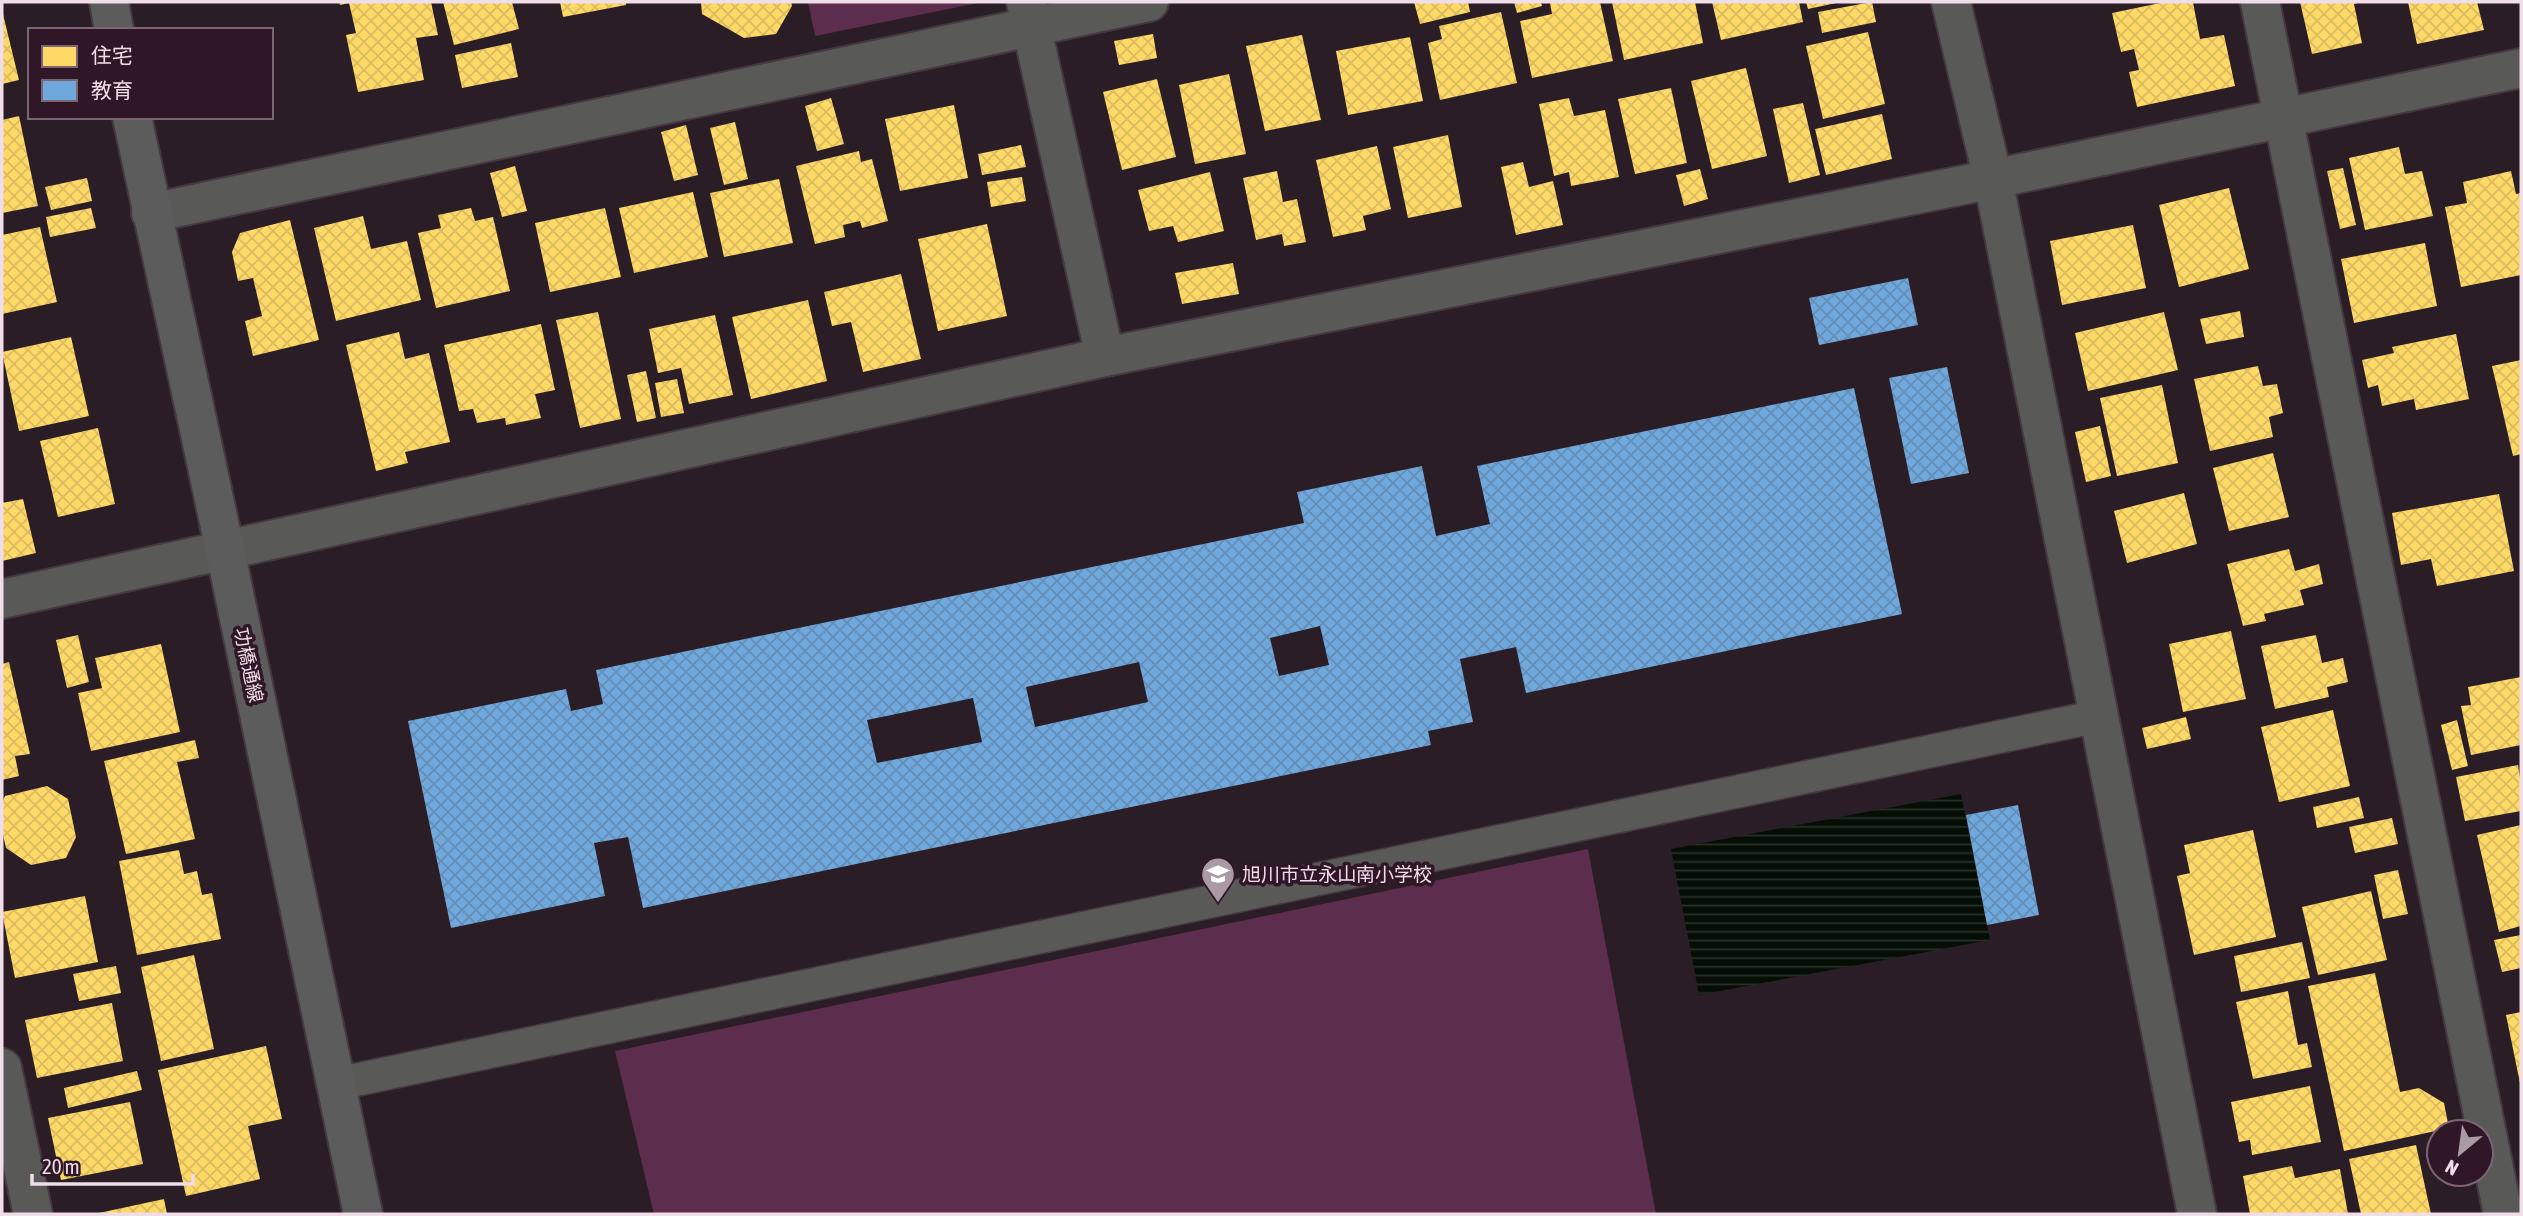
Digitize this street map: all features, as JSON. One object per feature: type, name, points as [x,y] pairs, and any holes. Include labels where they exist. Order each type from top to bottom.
[{"type":"street","points":[[109,2],[114,28]]},
{"type":"street","points":[[151,213],[1029,14],[1149,2]]},
{"type":"street","points":[[1951,2],[1993,179],[2197,1214]]},
{"type":"street","points":[[2260,2],[2503,1214]]},
{"type":"street","points":[[1029,14],[1105,357]]},
{"type":"street","points":[[2,599],[1105,357],[1993,179],[2521,68]]},
{"type":"street","name":"功橋通線","points":[[132,119],[363,1214]]},
{"type":"street","points":[[2,1068],[33,1214]]},
{"type":"lane","points":[[337,1084],[2099,716]]},
{"type":"shaded area","points":[[808,2],[983,2],[815,36]]},
{"type":"shaded area","points":[[1961,794],[1990,940],[1699,995],[1671,849]]},
{"type":"shaded area","points":[[1588,849],[1656,1214],[654,1214],[615,1051]]},
{"type":"building: 住宅","points":[[339,2],[431,2],[438,35],[416,38],[424,80],[358,92],[346,35],[356,33],[349,3],[340,5]]},
{"type":"building: 住宅","points":[[443,2],[512,2],[519,29],[454,45]]},
{"type":"building: 住宅","points":[[560,2],[626,2],[626,5],[563,17]]},
{"type":"building: 住宅","points":[[701,2],[791,2],[792,6],[776,34],[744,38],[702,14]]},
{"type":"building: 住宅","points":[[1414,2],[1468,2],[1470,12],[1420,24]]},
{"type":"building: 住宅","points":[[1514,2],[1541,2],[1542,6],[1517,13]]},
{"type":"building: 住宅","points":[[1600,2],[1613,61],[1532,78],[1520,21],[1552,14],[1550,3]]},
{"type":"building: 住宅","points":[[1612,2],[1695,2],[1703,43],[1624,60]]},
{"type":"building: 住宅","points":[[1712,2],[1799,2],[1803,22],[1721,40]]},
{"type":"building: 住宅","points":[[1806,2],[1836,2],[1836,3],[1808,9]]},
{"type":"building: 住宅","points":[[1872,2],[1876,22],[1822,33],[1818,12]]},
{"type":"building: 住宅","points":[[2165,2],[2193,2],[2200,39],[2224,35],[2235,86],[2137,107],[2129,72],[2139,70],[2134,49],[2121,52],[2112,13]]},
{"type":"building: 住宅","points":[[2300,2],[2361,2],[2354,4],[2362,43],[2312,54]]},
{"type":"building: 住宅","points":[[2408,2],[2477,2],[2484,30],[2417,44]]},
{"type":"building: 住宅","points":[[2,10],[19,80],[2,84]]},
{"type":"building: 住宅","points":[[1501,12],[1517,83],[1440,100],[1428,43],[1442,39],[1439,26]]},
{"type":"building: 住宅","points":[[1868,32],[1885,104],[1823,119],[1806,46]]},
{"type":"building: 住宅","points":[[1153,34],[1157,58],[1119,65],[1114,41]]},
{"type":"building: 住宅","points":[[1302,35],[1321,120],[1265,131],[1246,46]]},
{"type":"building: 住宅","points":[[1410,37],[1423,101],[1348,115],[1336,51]]},
{"type":"building: 住宅","points":[[511,43],[518,77],[462,88],[455,55]]},
{"type":"building: 住宅","points":[[1746,68],[1767,156],[1712,169],[1691,81]]},
{"type":"building: 住宅","points":[[1229,74],[1246,154],[1195,164],[1179,85]]},
{"type":"building: 住宅","points":[[1157,79],[1176,157],[1122,170],[1103,92]]},
{"type":"building: 住宅","points":[[1671,88],[1687,163],[1635,174],[1618,99]]},
{"type":"building: 住宅","points":[[831,98],[844,144],[817,151],[805,106]]},
{"type":"building: 住宅","points":[[1569,98],[1574,116],[1605,110],[1619,177],[1571,186],[1569,172],[1554,176],[1539,104]]},
{"type":"building: 住宅","points":[[1803,103],[1820,175],[1789,183],[1773,109]]},
{"type":"building: 住宅","points":[[954,105],[968,178],[900,191],[885,119]]},
{"type":"building: 住宅","points":[[1882,114],[1892,159],[1826,175],[1815,129]]},
{"type":"building: 住宅","points":[[19,116],[38,206],[2,213],[2,120]]},
{"type":"building: 住宅","points":[[735,122],[748,179],[724,185],[710,128]]},
{"type":"building: 住宅","points":[[686,125],[698,175],[674,181],[661,132]]},
{"type":"building: 住宅","points":[[1448,135],[1462,207],[1408,218],[1393,147]]},
{"type":"building: 住宅","points":[[1021,145],[1026,167],[982,175],[978,154]]},
{"type":"building: 住宅","points":[[1377,146],[1391,209],[1363,216],[1366,230],[1333,237],[1316,160]]},
{"type":"building: 住宅","points":[[2399,147],[2405,174],[2422,171],[2433,216],[2365,230],[2349,158]]},
{"type":"building: 住宅","points":[[859,151],[861,162],[872,159],[888,221],[862,228],[860,221],[843,225],[845,237],[815,244],[796,166]]},
{"type":"building: 住宅","points":[[1523,162],[1529,187],[1553,181],[1563,225],[1516,235],[1501,167]]},
{"type":"building: 住宅","points":[[515,166],[527,211],[502,217],[490,173]]},
{"type":"building: 住宅","points":[[2343,168],[2356,225],[2340,229],[2327,171]]},
{"type":"building: 住宅","points":[[1700,169],[1708,199],[1684,206],[1676,175]]},
{"type":"building: 住宅","points":[[1277,171],[1283,202],[1297,199],[1306,242],[1284,246],[1282,234],[1256,240],[1243,178]]},
{"type":"building: 住宅","points":[[2511,171],[2516,194],[2521,193],[2521,275],[2461,287],[2445,207],[2467,203],[2463,182]]},
{"type":"building: 住宅","points":[[1210,172],[1224,231],[1178,242],[1173,226],[1149,231],[1138,190]]},
{"type":"building: 住宅","points":[[1022,177],[1026,201],[991,207],[987,182]]},
{"type":"building: 住宅","points":[[87,178],[92,201],[51,210],[45,187]]},
{"type":"building: 住宅","points":[[779,179],[793,243],[724,257],[710,193]]},
{"type":"building: 住宅","points":[[2229,188],[2249,269],[2179,287],[2159,205]]},
{"type":"building: 住宅","points":[[693,192],[708,257],[634,273],[619,208]]},
{"type":"building: 住宅","points":[[91,208],[96,228],[50,237],[46,217]]},
{"type":"building: 住宅","points":[[471,208],[475,221],[493,217],[510,291],[436,308],[418,233],[441,228],[438,215]]},
{"type":"building: 住宅","points":[[605,208],[621,277],[550,292],[535,223]]},
{"type":"building: 住宅","points":[[363,216],[371,249],[407,241],[421,300],[336,321],[314,228]]},
{"type":"building: 住宅","points":[[290,220],[319,340],[253,356],[245,321],[262,316],[253,278],[238,281],[232,252],[240,233]]},
{"type":"building: 住宅","points":[[987,224],[1007,316],[938,331],[918,239]]},
{"type":"building: 住宅","points":[[2133,225],[2146,288],[2062,305],[2050,241]]},
{"type":"building: 住宅","points":[[40,227],[57,302],[2,314],[2,235]]},
{"type":"building: 住宅","points":[[2425,243],[2437,306],[2354,323],[2341,259]]},
{"type":"building: 住宅","points":[[1233,263],[1239,294],[1182,304],[1175,273]]},
{"type":"building: 住宅","points":[[901,274],[921,359],[863,372],[851,322],[832,326],[824,292]]},
{"type":"building: 住宅","points":[[808,300],[827,381],[751,399],[732,317]]},
{"type":"building: 住宅","points":[[2240,311],[2244,337],[2206,344],[2200,319]]},
{"type":"building: 住宅","points":[[598,312],[621,419],[580,428],[556,320]]},
{"type":"building: 住宅","points":[[2164,312],[2178,370],[2088,391],[2075,333]]},
{"type":"building: 住宅","points":[[715,315],[733,395],[689,404],[681,368],[658,373],[649,329]]},
{"type":"building: 住宅","points":[[541,324],[555,390],[535,394],[541,418],[506,425],[505,418],[477,423],[473,409],[459,411],[444,345]]},
{"type":"building: 住宅","points":[[399,332],[405,359],[429,353],[450,442],[405,452],[408,463],[376,471],[346,345]]},
{"type":"building: 住宅","points":[[2456,334],[2469,399],[2416,410],[2414,399],[2382,406],[2378,385],[2368,388],[2362,360],[2394,353],[2392,347]]},
{"type":"building: 住宅","points":[[71,337],[89,416],[19,431],[2,352]]},
{"type":"building: 住宅","points":[[2521,360],[2521,454],[2513,456],[2492,366]]},
{"type":"building: 住宅","points":[[2258,366],[2263,386],[2277,384],[2283,413],[2269,417],[2273,437],[2210,451],[2194,379]]},
{"type":"building: 住宅","points":[[646,371],[656,418],[637,422],[627,375]]},
{"type":"building: 住宅","points":[[677,379],[684,413],[661,417],[655,383]]},
{"type":"building: 住宅","points":[[2162,385],[2178,463],[2117,476],[2100,398]]},
{"type":"building: 住宅","points":[[2100,426],[2111,476],[2086,482],[2075,432]]},
{"type":"building: 住宅","points":[[98,428],[115,504],[58,517],[40,441]]},
{"type":"building: 住宅","points":[[2273,453],[2289,517],[2229,531],[2213,468]]},
{"type":"building: 住宅","points":[[2184,493],[2197,544],[2127,563],[2114,511]]},
{"type":"building: 住宅","points":[[2499,494],[2514,571],[2437,586],[2431,559],[2401,565],[2392,513]]},
{"type":"building: 住宅","points":[[23,499],[36,553],[2,561],[2,503]]},
{"type":"building: 住宅","points":[[2289,549],[2295,571],[2319,564],[2323,584],[2300,590],[2304,605],[2264,614],[2266,621],[2243,626],[2227,564]]},
{"type":"building: 住宅","points":[[2231,631],[2246,699],[2183,712],[2169,644]]},
{"type":"building: 住宅","points":[[78,635],[89,682],[67,688],[56,640]]},
{"type":"building: 住宅","points":[[2316,635],[2322,663],[2343,658],[2348,682],[2327,687],[2329,697],[2275,709],[2261,646]]},
{"type":"building: 住宅","points":[[161,644],[180,732],[91,751],[78,693],[102,688],[95,658]]},
{"type":"building: 住宅","points":[[9,662],[30,754],[15,756],[19,776],[2,780],[2,664]]},
{"type":"building: 住宅","points":[[2521,677],[2521,745],[2471,755],[2461,706],[2471,705],[2468,687]]},
{"type":"building: 住宅","points":[[2333,710],[2350,786],[2279,802],[2261,727]]},
{"type":"building: 住宅","points":[[2186,717],[2191,739],[2147,749],[2142,728]]},
{"type":"building: 住宅","points":[[2457,720],[2468,766],[2452,770],[2441,725]]},
{"type":"building: 住宅","points":[[195,740],[199,758],[177,762],[195,839],[126,854],[104,761]]},
{"type":"building: 住宅","points":[[2518,765],[2521,811],[2465,821],[2456,777]]},
{"type":"building: 住宅","points":[[47,786],[68,799],[76,837],[66,858],[31,865],[6,848],[2,830],[2,803],[5,796]]},
{"type":"building: 住宅","points":[[2359,797],[2364,818],[2317,828],[2313,807]]},
{"type":"building: 住宅","points":[[2392,818],[2398,844],[2355,853],[2349,827]]},
{"type":"building: 住宅","points":[[2521,825],[2521,926],[2499,932],[2477,835]]},
{"type":"building: 住宅","points":[[2253,830],[2276,937],[2194,955],[2177,876],[2190,873],[2184,845]]},
{"type":"building: 住宅","points":[[179,850],[184,874],[197,871],[202,895],[212,893],[221,939],[137,955],[119,861]]},
{"type":"building: 住宅","points":[[2398,870],[2408,914],[2383,919],[2374,875]]},
{"type":"building: 住宅","points":[[2371,891],[2387,960],[2318,975],[2302,907]]},
{"type":"building: 住宅","points":[[85,896],[98,962],[15,978],[2,912]]},
{"type":"building: 住宅","points":[[2521,935],[2521,968],[2502,972],[2494,940]]},
{"type":"building: 住宅","points":[[2302,942],[2310,978],[2241,992],[2234,956]]},
{"type":"building: 住宅","points":[[194,955],[214,1049],[161,1061],[141,967]]},
{"type":"building: 住宅","points":[[116,966],[121,993],[79,1001],[73,974]]},
{"type":"building: 住宅","points":[[2375,973],[2400,1092],[2419,1088],[2444,1103],[2447,1118],[2425,1118],[2425,1133],[2344,1151],[2308,986]]},
{"type":"building: 住宅","points":[[2288,991],[2298,1045],[2307,1043],[2312,1067],[2253,1079],[2236,1002]]},
{"type":"building: 住宅","points":[[112,1003],[123,1061],[37,1078],[25,1020]]},
{"type":"building: 住宅","points":[[2521,1012],[2521,1083],[2520,1083],[2506,1015]]},
{"type":"building: 住宅","points":[[266,1046],[282,1119],[248,1126],[260,1179],[186,1196],[158,1070]]},
{"type":"building: 住宅","points":[[137,1071],[142,1090],[68,1108],[64,1088]]},
{"type":"building: 住宅","points":[[2310,1086],[2321,1142],[2252,1155],[2250,1140],[2239,1142],[2231,1102]]},
{"type":"building: 住宅","points":[[130,1102],[143,1164],[61,1180],[48,1118]]},
{"type":"building: 住宅","points":[[2416,1145],[2431,1214],[2361,1214],[2349,1159]]},
{"type":"building: 住宅","points":[[2292,1166],[2295,1178],[2340,1169],[2348,1214],[2250,1214],[2243,1176]]},
{"type":"building: 住宅","points":[[164,1199],[167,1214],[99,1214],[99,1213]]},
{"type":"building: 教育","points":[[1908,278],[1918,325],[1819,345],[1809,298]]},
{"type":"building: 教育","points":[[1947,367],[1969,473],[1911,484],[1889,378]]},
{"type":"building: 教育","points":[[1854,388],[1902,614],[1526,693],[1516,647],[1460,659],[1473,722],[1428,731],[1431,745],[643,908],[628,837],[594,843],[605,896],[451,928],[408,721],[566,689],[571,711],[603,704],[596,670],[1304,523],[1297,492],[1422,466],[1436,536],[1490,524],[1477,466]],"holes":[[[1320,626],[1329,665],[1279,676],[1270,638]],[[1139,662],[1148,702],[1035,727],[1026,687]],[[973,698],[982,742],[877,763],[867,720]]]},
{"type":"building: 教育","points":[[2018,805],[2039,915],[1987,925],[1966,815]]},
{"type":"place","name":"旭川市立永山南小学校","points":[[1218,904]]}]
